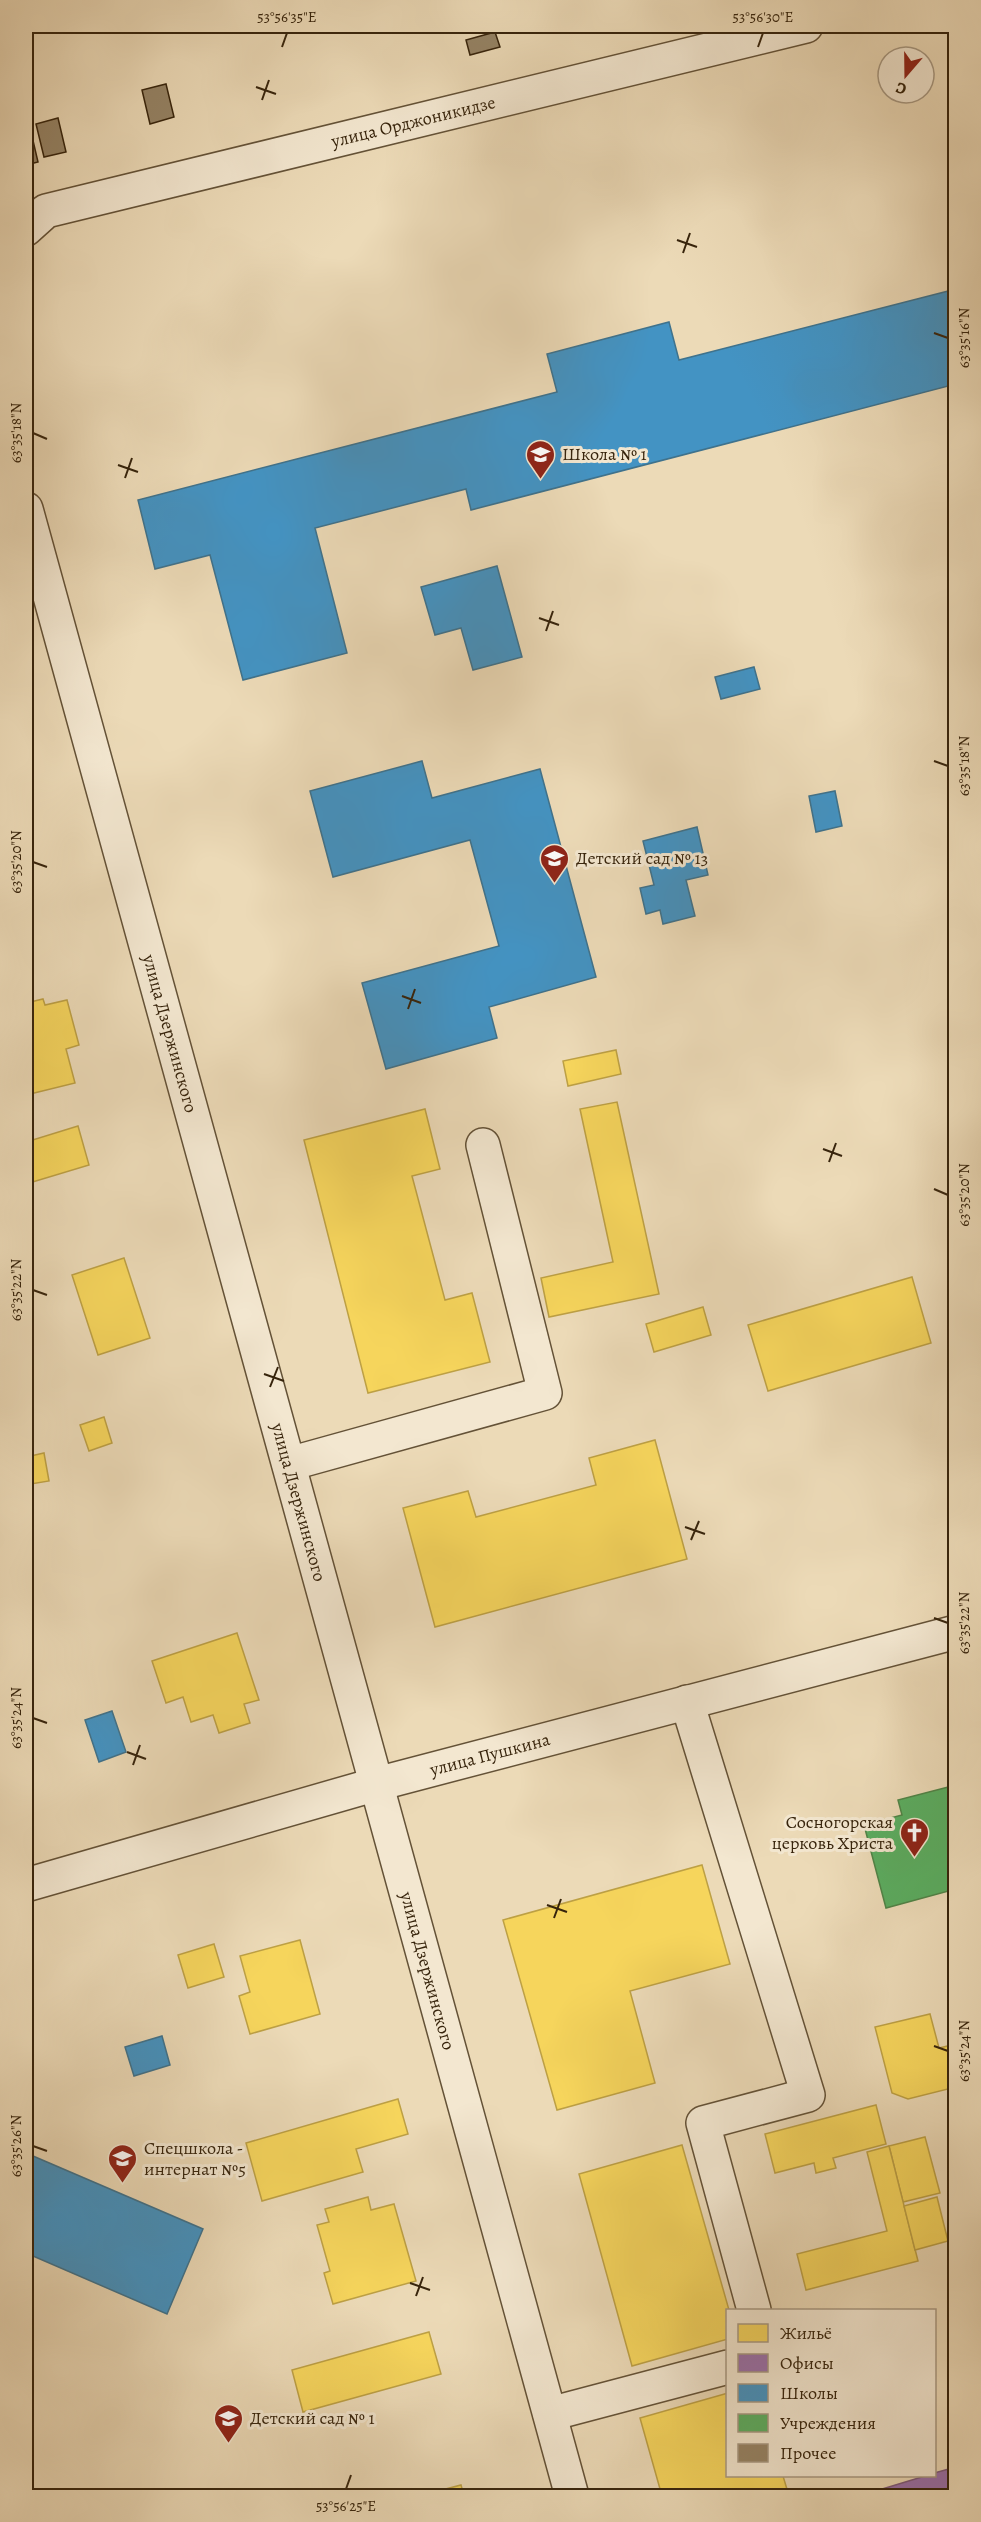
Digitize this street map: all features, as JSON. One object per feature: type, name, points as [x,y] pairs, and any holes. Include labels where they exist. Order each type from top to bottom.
[{"type":"street","name":"улица Орджоникидзе","points":[[26,229],[46,211],[764,31],[806,26]]},
{"type":"street","name":"улица Дзержинского","points":[[26,509],[572,2496]]},
{"type":"street","points":[[289,1464],[545,1393],[483,1145]]},
{"type":"street","name":"улица Пушкина","points":[[26,1885],[377,1784],[956,1632]]},
{"type":"street","points":[[687,1702],[808,2095],[703,2123],[754,2309]]},
{"type":"street","points":[[550,2414],[726,2368]]},
{"type":"building: Жильё","points":[[43,999],[45,1005],[67,1000],[79,1045],[66,1049],[75,1083],[26,1095],[26,1003]]},
{"type":"building: Жильё","points":[[616,1050],[621,1074],[568,1086],[563,1061]]},
{"type":"building: Жильё","points":[[617,1102],[659,1294],[549,1317],[541,1278],[613,1262],[580,1109]]},
{"type":"building: Жильё","points":[[425,1109],[440,1169],[412,1176],[445,1300],[472,1293],[490,1362],[368,1393],[304,1140]]},
{"type":"building: Жильё","points":[[78,1126],[89,1165],[26,1184],[26,1142]]},
{"type":"building: Жильё","points":[[124,1258],[150,1338],[98,1355],[72,1275]]},
{"type":"building: Жильё","points":[[912,1277],[931,1343],[768,1391],[748,1325]]},
{"type":"building: Жильё","points":[[703,1307],[711,1335],[654,1352],[646,1324]]},
{"type":"building: Жильё","points":[[104,1417],[112,1443],[89,1451],[80,1425]]},
{"type":"building: Жильё","points":[[655,1440],[687,1559],[435,1627],[403,1508],[468,1491],[476,1517],[596,1485],[589,1458]]},
{"type":"building: Жильё","points":[[44,1453],[49,1481],[31,1484],[26,1457]]},
{"type":"building: Жильё","points":[[237,1633],[259,1700],[244,1704],[250,1723],[219,1733],[213,1715],[191,1722],[183,1697],[166,1703],[152,1661]]},
{"type":"building: Жильё","points":[[702,1865],[730,1964],[630,1991],[655,2083],[557,2110],[503,1920]]},
{"type":"building: Жильё","points":[[300,1940],[320,2014],[250,2034],[239,1996],[250,1992],[240,1956]]},
{"type":"building: Жильё","points":[[214,1944],[224,1977],[188,1988],[178,1955]]},
{"type":"building: Жильё","points":[[930,2014],[939,2048],[956,2044],[956,2087],[908,2099],[892,2093],[875,2027]]},
{"type":"building: Жильё","points":[[398,2099],[408,2134],[356,2149],[363,2172],[262,2201],[246,2143]]},
{"type":"building: Жильё","points":[[876,2105],[886,2144],[833,2158],[836,2168],[816,2173],[814,2163],[775,2173],[765,2134]]},
{"type":"building: Жильё","points":[[925,2137],[940,2193],[903,2202],[889,2146]]},
{"type":"building: Жильё","points":[[682,2145],[729,2309],[726,2309],[726,2340],[632,2366],[579,2174]]},
{"type":"building: Жильё","points":[[889,2146],[918,2261],[806,2290],[797,2254],[887,2231],[867,2152]]},
{"type":"building: Жильё","points":[[368,2197],[371,2210],[394,2204],[416,2281],[333,2304],[324,2273],[330,2271],[317,2225],[329,2222],[325,2209]]},
{"type":"building: Жильё","points":[[937,2197],[948,2241],[915,2250],[904,2206]]},
{"type":"building: Жильё","points":[[429,2332],[441,2374],[303,2412],[292,2370]]},
{"type":"building: Жильё","points":[[726,2394],[726,2477],[783,2477],[789,2496],[662,2496],[640,2418]]},
{"type":"building: Жильё","points":[[461,2485],[464,2496],[419,2496]]},
{"type":"building: Офисы","points":[[949,2469],[956,2496],[870,2496],[869,2493],[922,2477],[936,2477],[936,2472]]},
{"type":"building: Школы","points":[[956,289],[956,384],[471,510],[466,489],[315,528],[347,653],[243,680],[210,555],[155,569],[138,500],[557,392],[547,354],[669,322],[679,360]]},
{"type":"building: Школы","points":[[497,566],[522,657],[473,670],[461,628],[435,635],[421,587]]},
{"type":"building: Школы","points":[[754,667],[760,689],[721,699],[715,677]]},
{"type":"building: Школы","points":[[422,761],[432,798],[540,769],[596,977],[489,1007],[497,1038],[386,1069],[362,983],[499,946],[470,840],[333,877],[310,791]]},
{"type":"building: Школы","points":[[835,791],[842,826],[816,832],[809,796]]},
{"type":"building: Школы","points":[[697,827],[708,875],[686,880],[695,916],[663,924],[660,910],[646,914],[640,888],[654,885],[643,841]]},
{"type":"building: Школы","points":[[112,1711],[126,1752],[99,1762],[85,1720]]},
{"type":"building: Школы","points":[[162,2036],[170,2065],[134,2076],[125,2047]]},
{"type":"building: Школы","points":[[26,2153],[203,2229],[167,2314],[26,2253]]},
{"type":"building: Учреждения","name":"Сосногорская церковь Христа","points":[[956,1785],[956,1889],[886,1908],[864,1825],[902,1815],[898,1800]]},
{"type":"building: Прочее","points":[[495,32],[500,47],[470,55],[466,40]]},
{"type":"building: Прочее","points":[[166,84],[174,117],[150,124],[142,90]]},
{"type":"building: Прочее","points":[[58,118],[66,152],[44,157],[36,124]]},
{"type":"building: Прочее","points":[[31,132],[38,162],[26,165],[26,133]]},
{"type":"place","name":"Школа № 1","points":[[541,480]]},
{"type":"place","name":"Детский сад № 13","points":[[555,884]]},
{"type":"place","name":"Сосногорская церковь Христа","points":[[914,1858]]},
{"type":"place","name":"Спецшкола - интернат №5","points":[[123,2184]]},
{"type":"place","name":"Детский сад № 1","points":[[229,2444]]}]
